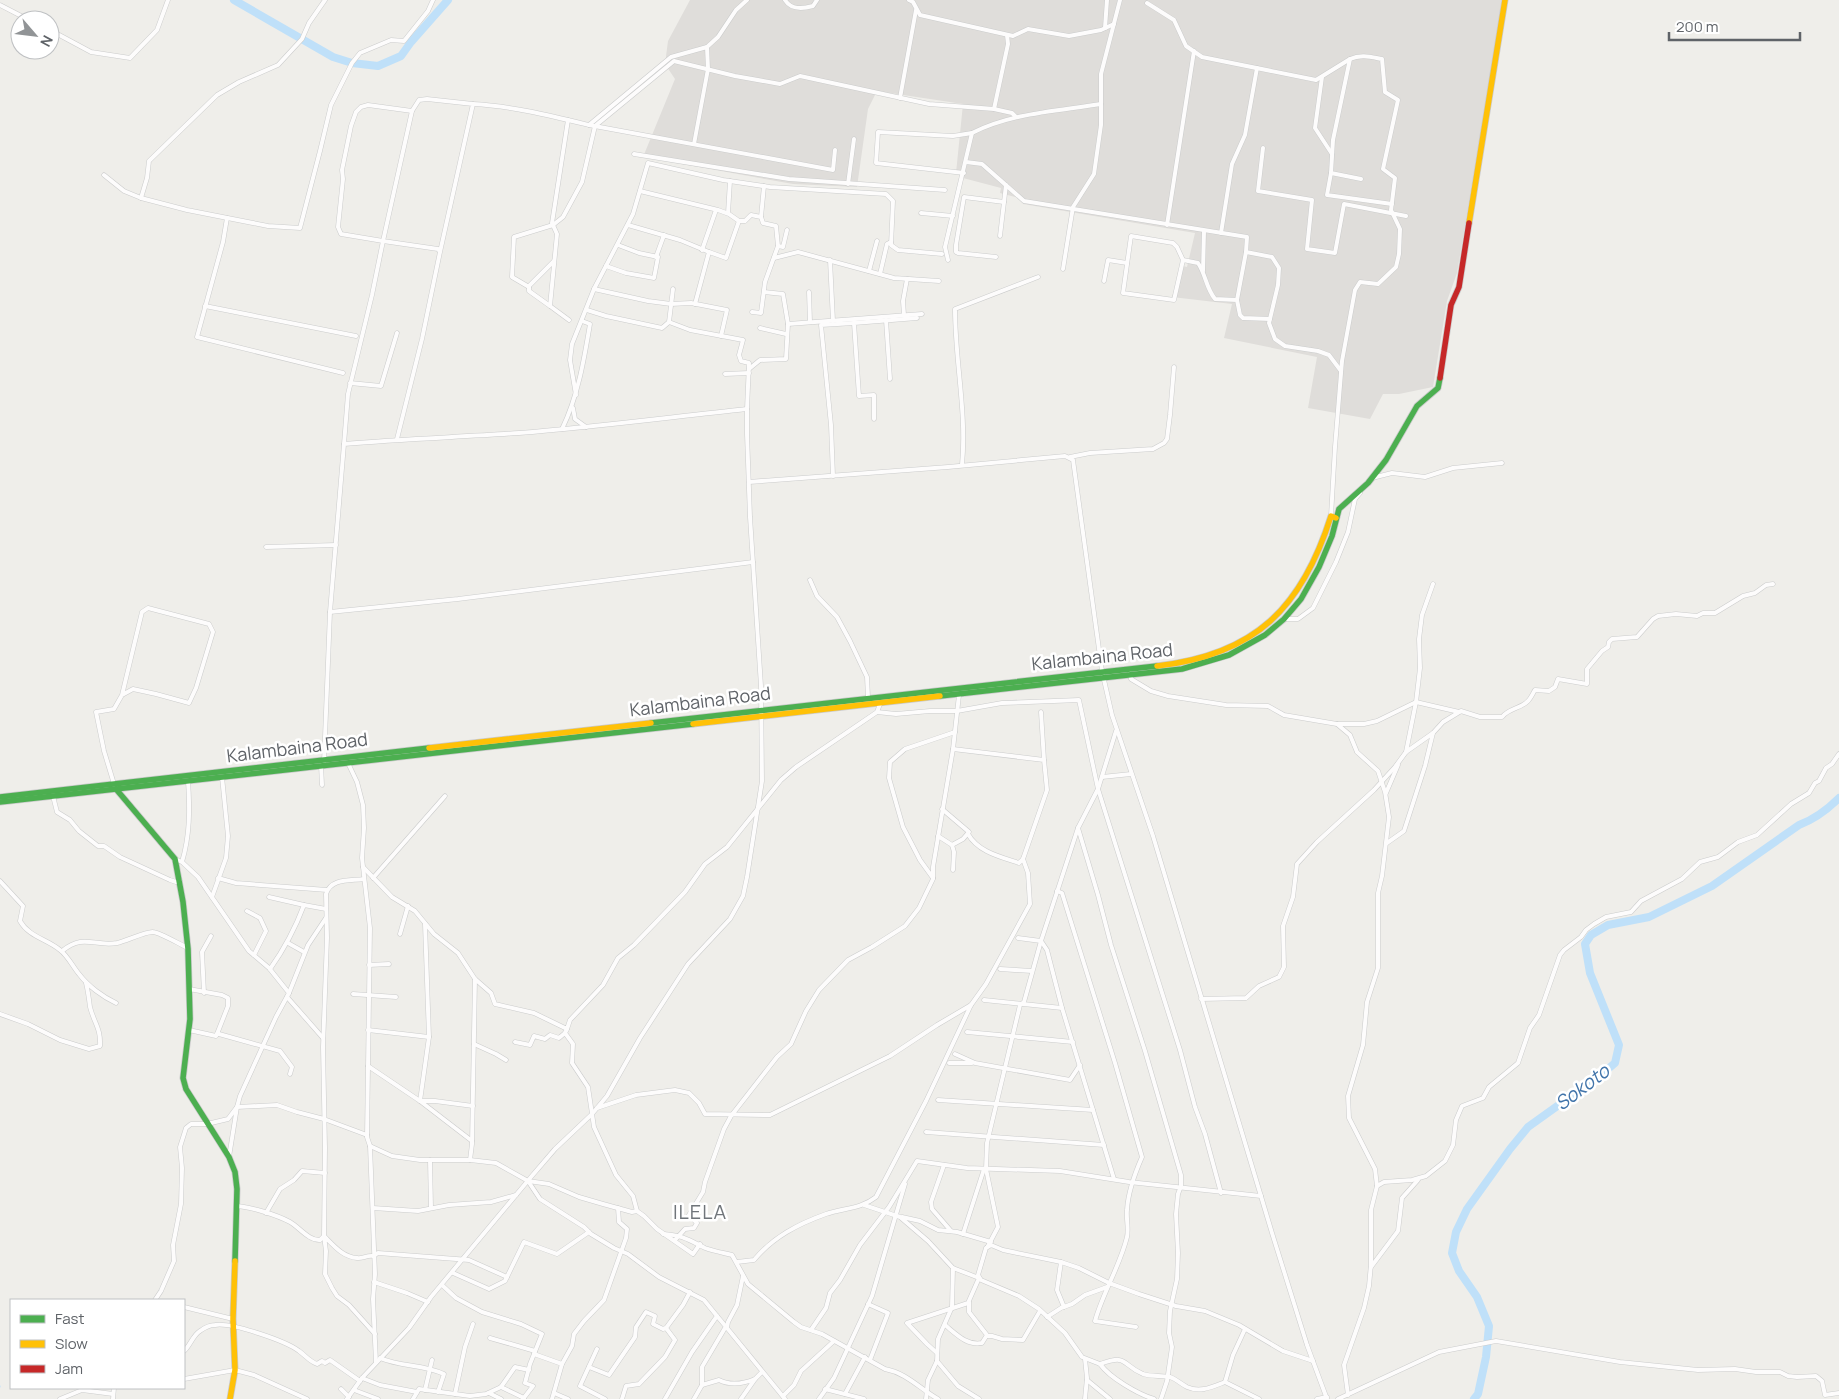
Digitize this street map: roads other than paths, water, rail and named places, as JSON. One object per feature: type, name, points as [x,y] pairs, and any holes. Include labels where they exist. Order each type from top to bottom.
[{"type":"main road","points":[[0,802],[115,786],[188,781],[323,763],[348,763],[761,718],[1105,678],[1130,672],[1182,669],[1229,655],[1265,634],[1284,619],[1301,599],[1319,567],[1332,536],[1334,517],[1339,508],[1372,478],[1386,460],[1417,406],[1438,388],[1451,305],[1458,287],[1505,0]]},
{"type":"main road","name":"Kalambaina Road","points":[[0,797],[323,763],[761,709],[1102,671],[1130,672],[1181,663],[1226,649],[1261,629],[1279,614],[1296,595],[1320,552],[1334,517]]},
{"type":"main road","points":[[115,786],[176,859],[188,949],[189,1030],[183,1078],[186,1088],[207,1124],[229,1156],[237,1180],[237,1239],[233,1319],[235,1370],[230,1399]]},
{"type":"street","points":[[60,35],[91,52],[130,58],[157,30],[168,0]]},
{"type":"street","points":[[141,198],[147,178],[149,161],[201,108],[217,95],[239,82],[278,65],[302,39],[309,23],[325,0]]},
{"type":"street","points":[[104,175],[124,191],[141,198],[187,210],[268,226],[300,228],[331,105],[352,63],[360,53],[392,40],[404,41],[428,11],[433,0]]},
{"type":"street","points":[[590,125],[671,57],[707,47],[718,37],[736,10],[747,0]]},
{"type":"street","points":[[785,0],[788,5],[795,8],[806,8],[813,6],[817,0]]},
{"type":"street","points":[[909,0],[913,2],[920,16],[1013,36],[1028,29],[1069,36],[1101,30],[1114,24]]},
{"type":"street","points":[[1105,28],[1108,0]]},
{"type":"street","points":[[1063,270],[1073,209],[1094,174],[1101,125],[1100,74],[1120,0]]},
{"type":"street","points":[[1147,3],[1174,20],[1186,46],[1202,57],[1316,80],[1355,56],[1382,59],[1386,92],[1398,100],[1383,169],[1395,178],[1391,210],[1400,229],[1399,254],[1396,267],[1378,284],[1360,282],[1355,290],[1341,371],[1335,447],[1334,517]]},
{"type":"street","points":[[900,98],[916,10]]},
{"type":"street","points":[[994,109],[1008,44],[1007,35]]},
{"type":"street","points":[[694,144],[708,69],[707,47]]},
{"type":"street","points":[[1167,225],[1194,51]]},
{"type":"street","points":[[1350,59],[1341,95],[1327,195],[1392,204]]},
{"type":"street","points":[[569,320],[529,291],[529,287],[512,277],[514,237],[553,225],[563,217],[582,182],[595,126],[674,61],[780,84],[800,76],[929,104],[994,109],[1012,113],[1016,117]]},
{"type":"street","points":[[1221,233],[1232,164],[1246,135],[1256,68]]},
{"type":"street","points":[[1322,77],[1315,128],[1332,154]]},
{"type":"street","points":[[322,786],[330,612],[348,394],[372,295],[412,111],[420,100],[441,99],[487,105],[833,170],[836,150]]},
{"type":"street","points":[[397,439],[474,104]]},
{"type":"street","points":[[964,173],[876,164],[878,132],[953,136],[972,133],[981,128],[1016,117],[1101,104]]},
{"type":"street","points":[[412,111],[368,105],[361,107],[356,112],[351,126],[342,170],[344,179],[338,227],[341,234],[438,249],[440,252]]},
{"type":"street","points":[[550,306],[557,234],[553,225],[568,120]]},
{"type":"street","points":[[948,260],[945,247],[972,133]]},
{"type":"street","points":[[848,184],[854,139]]},
{"type":"street","points":[[1262,148],[1258,191],[1312,200],[1307,249],[1335,254],[1344,204],[1406,216]]},
{"type":"street","points":[[634,154],[789,179],[945,190]]},
{"type":"street","points":[[966,162],[982,164],[1024,201],[1247,238],[1237,300],[1240,315],[1243,318],[1270,319]]},
{"type":"street","points":[[576,395],[570,360],[572,344],[594,290],[628,225],[648,163],[730,181],[764,186],[886,194],[892,201],[891,245],[898,250],[942,254]]},
{"type":"street","points":[[1330,173],[1361,179]]},
{"type":"street","points":[[728,213],[730,181]]},
{"type":"street","points":[[1000,236],[1006,185]]},
{"type":"street","points":[[752,312],[761,313],[767,272],[778,246],[777,227],[763,223],[761,217],[764,186]]},
{"type":"street","points":[[640,191],[728,213],[738,221],[746,221],[751,215],[761,217]]},
{"type":"street","points":[[996,258],[956,252],[957,237],[964,197],[1004,202]]},
{"type":"street","points":[[702,250],[716,210]]},
{"type":"street","points":[[921,213],[953,216]]},
{"type":"street","points":[[228,218],[197,337],[344,373]]},
{"type":"street","points":[[628,225],[664,235],[726,258],[738,221]]},
{"type":"street","points":[[778,246],[783,247],[787,230]]},
{"type":"street","points":[[1204,231],[1204,271],[1209,291],[1215,299],[1237,300]]},
{"type":"street","points":[[606,266],[626,273],[654,278],[658,257],[656,257],[664,235]]},
{"type":"street","points":[[1131,236],[1173,243],[1183,260],[1174,300],[1122,293],[1131,236]]},
{"type":"street","points":[[869,271],[877,241]]},
{"type":"street","points":[[880,274],[887,244],[891,242]]},
{"type":"street","points":[[618,245],[656,257]]},
{"type":"street","points":[[695,304],[709,252]]},
{"type":"street","points":[[774,258],[798,252],[880,274],[907,279],[938,281]]},
{"type":"street","points":[[1246,252],[1272,257],[1279,268],[1278,285],[1269,323],[1275,339],[1286,346],[1318,351],[1329,355],[1341,371]]},
{"type":"street","points":[[830,260],[833,320]]},
{"type":"street","points":[[1104,281],[1108,260],[1127,263]]},
{"type":"street","points":[[1183,260],[1198,263],[1204,271]]},
{"type":"street","points":[[529,287],[554,261]]},
{"type":"street","points":[[962,465],[964,438],[955,309],[1038,277]]},
{"type":"street","points":[[904,315],[903,301],[907,279]]},
{"type":"street","points":[[587,310],[662,328],[668,322],[674,289]]},
{"type":"street","points":[[594,290],[648,301],[671,304],[682,302],[727,310],[721,336]]},
{"type":"street","points":[[725,374],[749,371],[760,360],[786,358],[788,324],[783,294],[764,292]]},
{"type":"street","points":[[809,292],[810,322]]},
{"type":"street","points":[[206,306],[356,336]]},
{"type":"street","points":[[788,324],[922,314]]},
{"type":"street","points":[[833,476],[831,425],[821,325],[917,318]]},
{"type":"street","points":[[886,320],[890,379]]},
{"type":"street","points":[[562,429],[576,395],[590,324],[582,321]]},
{"type":"street","points":[[340,1389],[348,1398],[361,1379],[409,1328],[528,1180],[555,1149],[592,1114],[607,1096],[640,1038],[688,964],[730,919],[738,907],[746,886],[762,781],[757,610],[749,482],[747,409],[749,363],[741,361],[739,357],[743,340],[690,330],[668,322]]},
{"type":"street","points":[[854,323],[859,396],[874,395],[874,419]]},
{"type":"street","points":[[760,328],[786,334]]},
{"type":"street","points":[[350,383],[381,386],[397,333]]},
{"type":"street","points":[[749,482],[1153,449],[1164,443],[1166,439],[1174,367]]},
{"type":"street","points":[[573,406],[575,419],[586,427]]},
{"type":"street","points":[[344,444],[586,427],[747,409]]},
{"type":"street","points":[[1070,457],[1073,460],[1102,671],[1116,731],[1153,836],[1261,1196],[1313,1361],[1320,1374],[1327,1398],[1317,1399]]},
{"type":"street","points":[[1372,478],[1392,472],[1425,477],[1453,468],[1502,463]]},
{"type":"street","points":[[1284,619],[1298,619],[1313,608],[1336,562],[1348,532],[1355,499],[1364,487]]},
{"type":"street","points":[[266,547],[336,545]]},
{"type":"street","points":[[330,612],[458,599],[753,562]]},
{"type":"street","points":[[810,580],[818,596],[837,617],[850,641],[867,677],[868,697]]},
{"type":"street","points":[[1406,752],[1416,702],[1420,668],[1419,639],[1422,615],[1434,584]]},
{"type":"street","points":[[1130,672],[1131,679],[1151,691],[1168,696],[1226,705],[1268,706],[1284,715],[1337,724],[1364,724],[1416,702],[1461,711],[1480,717],[1502,717],[1507,711],[1519,707],[1528,700],[1535,690],[1549,691],[1556,687],[1558,679],[1587,684],[1587,670],[1602,651],[1608,647],[1612,639],[1637,636],[1658,616],[1676,614],[1697,616],[1702,613],[1715,613],[1743,596],[1773,584]]},
{"type":"street","points":[[115,786],[104,751],[96,712],[114,709],[122,695],[142,612],[148,608],[209,624],[213,632],[196,688],[189,703],[133,689],[122,695]]},
{"type":"street","points":[[675,1240],[685,1230],[694,1228],[697,1223],[689,1215],[702,1192],[724,1129],[731,1116],[777,1057],[791,1044],[806,1011],[819,990],[848,960],[905,926],[919,908],[933,878],[942,809],[953,749],[959,695]]},
{"type":"street","points":[[877,712],[896,714],[930,710],[957,711],[1002,704],[1079,700],[1098,789],[1180,1050],[1195,1107],[1206,1134],[1221,1192]]},
{"type":"street","points":[[515,1042],[530,1045],[534,1036],[545,1040],[550,1035],[559,1038],[566,1031],[570,1020],[604,986],[618,958],[634,945],[685,892],[705,864],[725,850],[781,780],[796,767],[877,712],[880,704]]},
{"type":"street","points":[[737,1262],[754,1260],[766,1246],[792,1229],[826,1214],[864,1205],[876,1197],[926,1101],[971,1005],[986,984],[1030,904],[1028,873],[1023,860],[1047,790],[1041,712]]},
{"type":"street","points":[[1202,999],[1246,998],[1259,986],[1279,977],[1284,968],[1284,926],[1293,897],[1297,864],[1317,842],[1382,782],[1406,752],[1433,733],[1443,722],[1459,712]]},
{"type":"street","points":[[1337,724],[1350,735],[1357,752],[1378,771],[1386,794],[1389,817],[1387,844],[1378,894],[1378,968],[1367,1002],[1363,1045],[1348,1096],[1348,1118],[1375,1169],[1377,1186],[1371,1210],[1371,1267],[1364,1308],[1344,1365],[1348,1395]]},
{"type":"street","points":[[963,1234],[985,1168],[989,1137],[1020,1005],[1024,1002],[1041,941],[1078,828],[1098,789],[1116,731]]},
{"type":"street","points":[[933,878],[920,860],[903,827],[889,778],[890,762],[905,749],[955,732]]},
{"type":"street","points":[[1387,844],[1404,831],[1425,766],[1433,733]]},
{"type":"street","points":[[953,749],[1044,760]]},
{"type":"street","points":[[1377,1186],[1384,1182],[1412,1180],[1426,1176],[1445,1161],[1453,1145],[1456,1120],[1462,1106],[1483,1098],[1489,1087],[1518,1063],[1530,1028],[1539,1015],[1560,955],[1564,950],[1594,924],[1606,917],[1631,912],[1641,901],[1682,879],[1700,862],[1718,856],[1738,842],[1757,835],[1791,804],[1809,792],[1819,781],[1826,768],[1832,764],[1839,754]]},
{"type":"street","points":[[1386,794],[1396,775],[1400,761]]},
{"type":"street","points":[[348,763],[357,782],[364,817],[362,850],[370,928],[367,1135],[370,1146],[373,1208],[373,1299],[378,1360]]},
{"type":"street","points":[[1102,777],[1131,774]]},
{"type":"street","points":[[212,897],[226,858],[228,836],[222,777]]},
{"type":"street","points":[[182,862],[187,844],[190,812],[188,781]]},
{"type":"street","points":[[53,796],[57,812],[70,820],[93,843],[98,846],[104,846],[120,857],[170,880],[180,881]]},
{"type":"street","points":[[373,878],[445,796]]},
{"type":"street","points":[[942,809],[969,832],[968,834],[972,842],[991,854],[1019,863],[1023,860]]},
{"type":"street","points":[[1078,828],[1111,945],[1181,1176],[1176,1214],[1177,1279],[1169,1333],[1172,1347],[1161,1399]]},
{"type":"street","points":[[952,845],[968,834]]},
{"type":"street","points":[[938,836],[952,845],[954,870]]},
{"type":"street","points":[[176,859],[198,877],[245,945],[270,969],[288,995],[323,1038]]},
{"type":"street","points":[[363,867],[392,896],[415,911],[434,934],[458,953],[475,979],[491,993],[495,1004],[534,1013],[566,1031],[573,1044],[572,1063],[588,1087],[594,1127],[616,1175],[633,1196],[637,1212]]},
{"type":"street","points":[[218,878],[236,883],[327,890]]},
{"type":"street","points":[[364,879],[335,882],[327,890],[323,1038],[324,1236],[326,1251],[325,1274],[332,1288],[337,1296],[349,1305],[375,1334]]},
{"type":"street","points":[[0,881],[24,906],[20,920],[24,926],[38,938],[62,951],[86,982],[116,1003]]},
{"type":"street","points":[[1057,891],[1062,893],[1142,1157],[1133,1182],[1127,1208],[1127,1236],[1100,1301],[1095,1321],[1136,1327]]},
{"type":"street","points":[[270,897],[326,909]]},
{"type":"street","points":[[270,969],[288,944],[304,905]]},
{"type":"street","points":[[400,934],[408,906]]},
{"type":"street","points":[[247,911],[260,918],[266,931],[254,955]]},
{"type":"street","points":[[156,1299],[174,1261],[173,1245],[182,1204],[180,1147],[186,1128],[191,1124],[207,1124],[228,1119],[236,1107],[262,1046],[288,995],[304,952],[327,917]]},
{"type":"street","points":[[420,1101],[429,1036],[425,924]]},
{"type":"street","points":[[62,951],[75,942],[115,943],[148,932],[155,932],[188,949]]},
{"type":"street","points":[[204,993],[202,952],[211,936]]},
{"type":"street","points":[[1018,938],[1041,941],[1047,950],[1062,1008],[1114,1180]]},
{"type":"street","points":[[288,944],[304,952]]},
{"type":"street","points":[[369,965],[388,964]]},
{"type":"street","points":[[1000,969],[1032,971]]},
{"type":"street","points":[[470,1160],[473,1106],[475,979]]},
{"type":"street","points":[[0,1014],[28,1024],[60,1040],[89,1049],[100,1046],[99,1027],[91,1008],[86,982]]},
{"type":"street","points":[[189,989],[222,995],[228,998],[228,1006],[217,1034]]},
{"type":"street","points":[[353,994],[396,997]]},
{"type":"street","points":[[984,1000],[1062,1008]]},
{"type":"street","points":[[597,1108],[641,1094],[675,1090],[689,1093],[699,1103],[705,1114],[731,1116],[770,1115],[890,1056],[971,1005]]},
{"type":"street","points":[[189,1030],[216,1036],[217,1034],[280,1051],[292,1067],[290,1074]]},
{"type":"street","points":[[368,1030],[429,1036]]},
{"type":"street","points":[[967,1032],[1073,1042]]},
{"type":"street","points":[[474,1044],[506,1060]]},
{"type":"street","points":[[955,1054],[975,1063]]},
{"type":"street","points":[[949,1063],[975,1063],[1070,1080],[1080,1065]]},
{"type":"street","points":[[368,1066],[420,1101],[472,1141]]},
{"type":"street","points":[[938,1100],[1093,1110]]},
{"type":"street","points":[[420,1101],[473,1106]]},
{"type":"street","points":[[236,1107],[277,1105],[324,1119],[367,1135]]},
{"type":"street","points":[[229,1156],[236,1107]]},
{"type":"street","points":[[926,1132],[1104,1144]]},
{"type":"street","points":[[370,1146],[392,1156],[496,1163],[528,1180],[549,1184],[579,1197],[637,1212],[693,1254],[700,1244]]},
{"type":"street","points":[[430,1160],[431,1208]]},
{"type":"street","points":[[810,1330],[826,1308],[830,1293],[840,1280],[860,1245],[917,1161],[967,1168],[1060,1171],[1114,1180],[1261,1196]]},
{"type":"street","points":[[944,1165],[931,1202],[932,1209],[951,1232]]},
{"type":"street","points":[[985,1168],[998,1227],[986,1248],[979,1268],[979,1278],[969,1302],[969,1312],[980,1324],[987,1336]]},
{"type":"street","points":[[266,1214],[280,1189],[294,1180],[302,1171],[325,1173]]},
{"type":"street","points":[[819,1399],[834,1378],[868,1304],[898,1216],[907,1178]]},
{"type":"street","points":[[1371,1267],[1398,1231],[1402,1198],[1420,1178]]},
{"type":"street","points":[[528,1180],[540,1199],[589,1232],[628,1254],[659,1277],[704,1300],[784,1398],[794,1385],[801,1371],[834,1341]]},
{"type":"street","points":[[373,1208],[418,1211],[449,1205],[491,1202],[516,1195]]},
{"type":"street","points":[[864,1205],[920,1221],[938,1230],[963,1234],[990,1244],[1061,1262],[1078,1268],[1108,1285],[1172,1304],[1205,1311],[1229,1320],[1284,1351],[1313,1361]]},
{"type":"street","points":[[236,1206],[256,1208],[266,1214],[290,1222],[314,1240],[320,1240],[324,1236]]},
{"type":"street","points":[[552,1399],[562,1364],[572,1346],[574,1334],[604,1300],[626,1238],[627,1228],[619,1222],[618,1208]]},
{"type":"street","points":[[898,1216],[928,1241],[952,1268],[1019,1296],[1040,1310],[1065,1333],[1085,1359],[1100,1364],[1106,1372],[1154,1399]]},
{"type":"street","points":[[453,1273],[489,1289],[505,1282],[524,1242],[557,1254],[589,1232]]},
{"type":"street","points":[[664,1234],[679,1236],[700,1244],[705,1248],[732,1255],[748,1284],[801,1327],[834,1341],[885,1369],[892,1370],[913,1381],[938,1399]]},
{"type":"street","points":[[324,1236],[345,1256],[358,1259],[378,1253],[469,1260],[507,1277]]},
{"type":"street","points":[[1061,1262],[1058,1290],[1064,1307]]},
{"type":"street","points":[[926,1399],[928,1380],[937,1361],[938,1339],[952,1309],[952,1268]]},
{"type":"street","points":[[694,1399],[702,1385],[702,1368],[724,1328],[727,1328],[737,1305],[743,1276]]},
{"type":"street","points":[[374,1282],[428,1302]]},
{"type":"street","points":[[442,1285],[456,1298],[482,1312],[521,1324],[542,1334],[525,1383],[533,1386],[523,1399],[501,1387]]},
{"type":"street","points":[[1047,1317],[1085,1295],[1108,1285]]},
{"type":"street","points":[[589,1368],[609,1375],[635,1337],[636,1327],[646,1312],[655,1316],[653,1324],[663,1330],[683,1305],[690,1292]]},
{"type":"street","points":[[937,1353],[907,1323],[969,1302]]},
{"type":"street","points":[[868,1304],[888,1313],[870,1360]]},
{"type":"street","points":[[185,1307],[233,1319]]},
{"type":"street","points":[[987,1336],[1023,1340],[1040,1310]]},
{"type":"street","points":[[665,1399],[692,1352],[717,1316]]},
{"type":"street","points":[[185,1350],[202,1329],[216,1324],[233,1326],[279,1340],[299,1351],[310,1362],[318,1364],[330,1360],[361,1379],[380,1385],[417,1392]]},
{"type":"street","points":[[454,1394],[465,1346],[473,1324]]},
{"type":"street","points":[[945,1325],[963,1340],[974,1344],[982,1343],[987,1336]]},
{"type":"street","points":[[622,1399],[626,1386],[639,1384],[666,1358],[675,1340],[666,1328]]},
{"type":"street","points":[[1225,1382],[1233,1355],[1245,1329]]},
{"type":"street","points":[[490,1338],[562,1364]]},
{"type":"street","points":[[1338,1399],[1438,1352],[1496,1341],[1620,1362],[1698,1370],[1735,1369],[1756,1372],[1780,1372],[1788,1376],[1797,1377],[1816,1376],[1822,1381],[1825,1395],[1839,1393]]},
{"type":"street","points":[[597,1350],[580,1386],[605,1399]]},
{"type":"street","points":[[845,1394],[865,1357]]},
{"type":"street","points":[[1085,1359],[1087,1380],[1085,1399]]},
{"type":"street","points":[[1100,1364],[1115,1359],[1124,1361],[1136,1371],[1148,1376],[1171,1377],[1188,1388],[1200,1390],[1225,1382],[1259,1399]]},
{"type":"street","points":[[378,1360],[430,1368],[444,1374],[438,1392]]},
{"type":"street","points":[[425,1390],[432,1360]]},
{"type":"street","points":[[937,1361],[958,1386],[978,1399]]},
{"type":"street","points":[[412,1399],[419,1389],[465,1397],[489,1393],[501,1387],[515,1367],[529,1370]]},
{"type":"street","points":[[185,1380],[235,1370],[254,1375],[307,1399]]},
{"type":"street","points":[[741,1399],[762,1372]]},
{"type":"street","points":[[702,1385],[720,1380],[726,1384],[743,1384],[755,1379]]},
{"type":"street","points":[[1087,1380],[1110,1399]]},
{"type":"street","points":[[113,1399],[114,1389]]},
{"type":"street","points":[[825,1389],[864,1399]]},
{"type":"street","points":[[60,1399],[82,1390],[112,1394]]},
{"type":"street","points":[[354,1390],[378,1399]]},
{"type":"street","points":[[489,1393],[501,1399]]},
{"type":"street","points":[[554,1393],[568,1399]]},
{"type":"waterway","points":[[234,0],[333,57],[352,63],[378,66],[401,56],[448,0]]},
{"type":"waterway","name":"Sokoto","points":[[1474,1399],[1478,1394],[1486,1357],[1489,1326],[1477,1297],[1459,1271],[1452,1253],[1456,1232],[1467,1209],[1528,1127],[1615,1063],[1619,1045],[1590,973],[1585,944],[1591,935],[1608,925],[1649,917],[1712,886],[1799,825],[1820,814],[1839,798]]},
{"type":"district","name":"ILELA","points":[[700,1211]]}]
